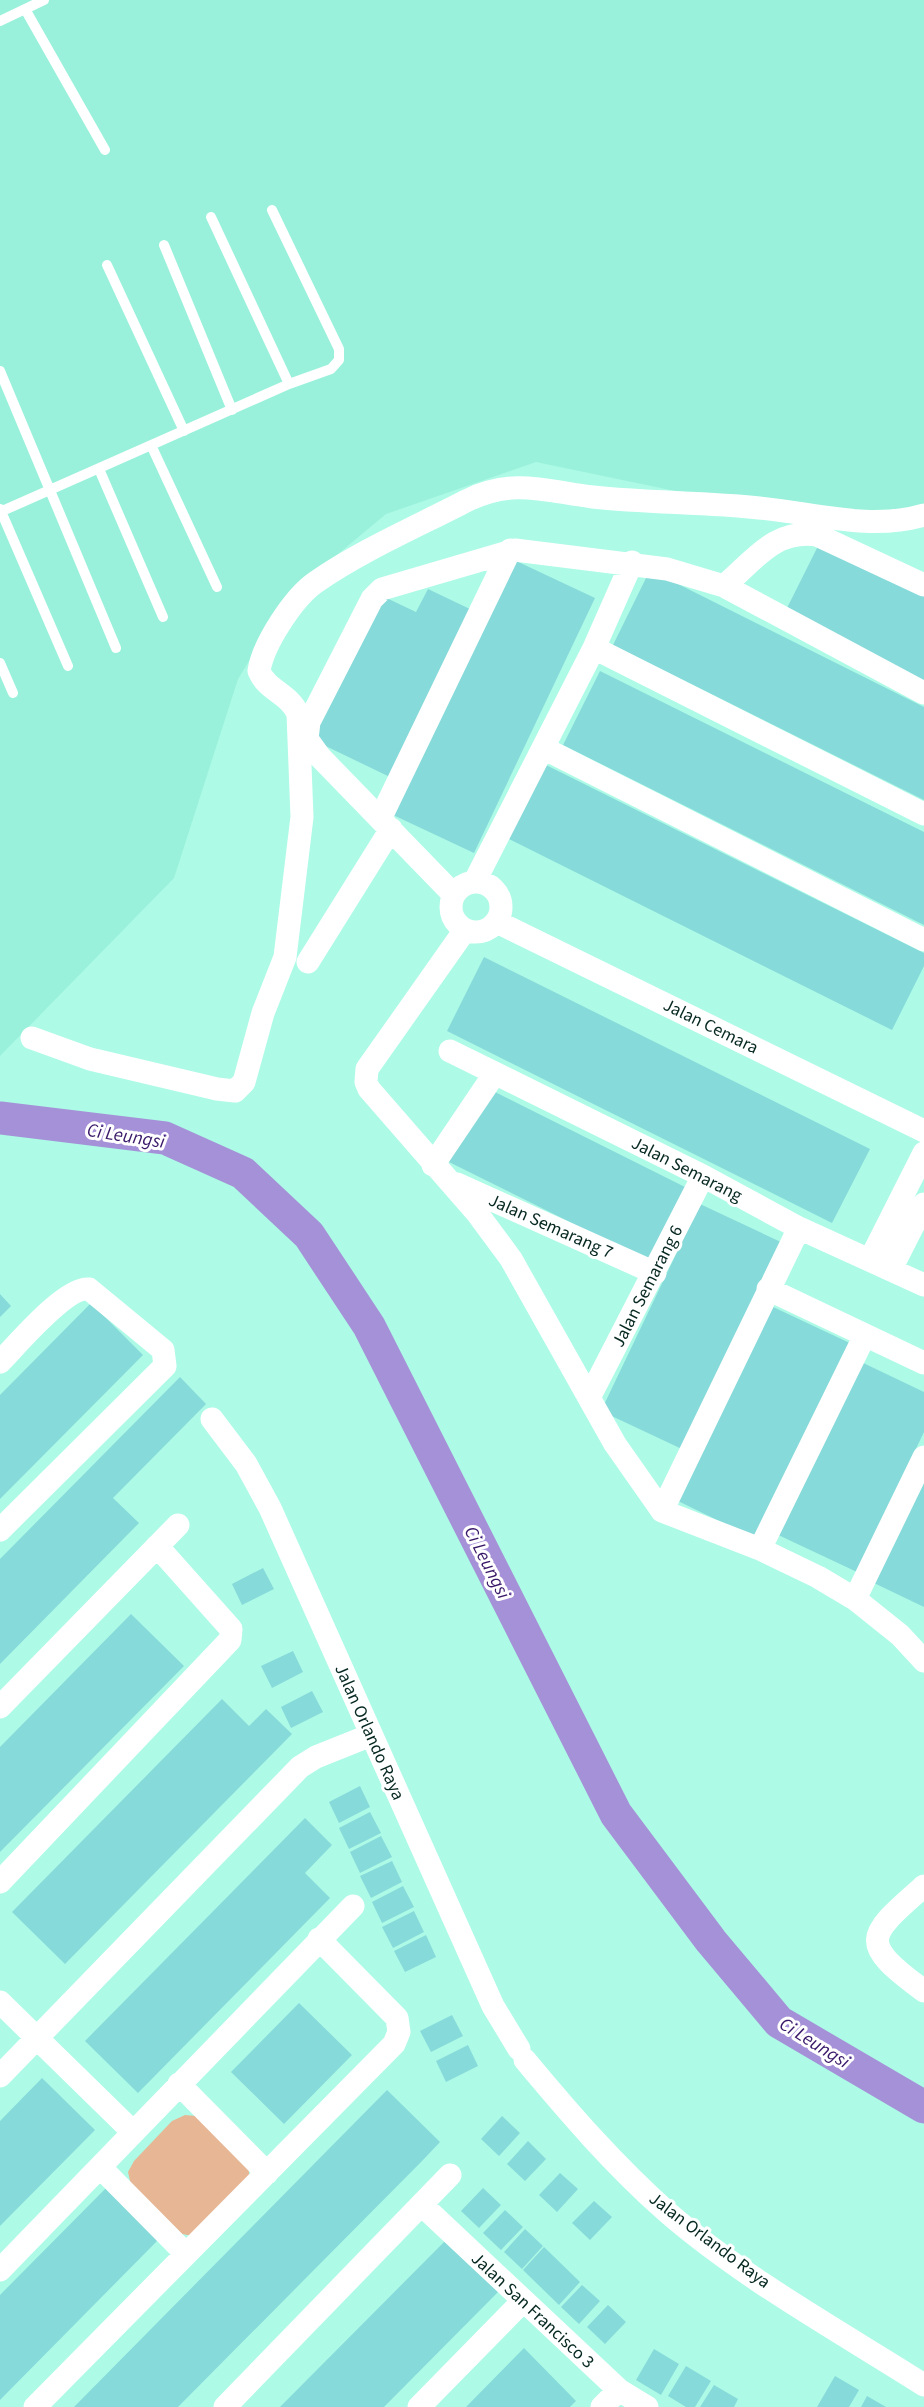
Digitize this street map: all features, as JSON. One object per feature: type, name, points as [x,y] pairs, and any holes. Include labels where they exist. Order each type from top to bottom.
[{"type":"street","points":[[32,1038],[90,1059],[217,1089],[235,1091],[244,1082],[263,1013],[285,957],[302,817],[298,714],[289,699],[271,689],[262,679],[259,671],[260,659],[289,610],[316,582],[490,489],[511,486],[593,496],[760,508],[876,522],[904,521],[924,515]]},
{"type":"street","points":[[724,586],[781,538],[799,533],[817,535],[924,585]]},
{"type":"street","points":[[307,962],[386,823],[510,551]]},
{"type":"street","points":[[454,895],[310,746],[307,739],[309,722],[378,591],[510,551],[632,562],[724,586],[924,693]]},
{"type":"street","points":[[475,881],[594,648],[632,562]]},
{"type":"street","points":[[594,648],[924,814]]},
{"type":"street","points":[[543,748],[924,940]]},
{"type":"street","points":[[475,881],[488,884],[497,893],[501,905],[497,922],[478,932],[465,930],[455,921],[451,908],[454,895],[462,886],[475,881]]},
{"type":"street","name":"Jalan Cemara","points":[[497,922],[924,1130]]},
{"type":"street","points":[[465,930],[365,1075],[369,1089],[477,1213],[511,1259],[615,1444],[662,1511],[760,1549],[855,1599],[900,1635],[924,1661]]},
{"type":"street","name":"Jalan Semarang","points":[[450,1051],[703,1176],[799,1228],[881,1263],[924,1285]]},
{"type":"street","points":[[440,1172],[495,1073]]},
{"type":"street","points":[[881,1263],[924,1153]]},
{"type":"street","name":"Jalan Semarang 7","points":[[440,1172],[656,1273]]},
{"type":"street","name":"Jalan Semarang 6","points":[[590,1396],[656,1273],[703,1176]]},
{"type":"street","points":[[881,1263],[924,1204]]},
{"type":"street","points":[[662,1511],[799,1228]]},
{"type":"street","points":[[0,1362],[68,1295],[83,1288],[89,1289],[163,1350],[166,1358],[165,1366],[0,1530]]},
{"type":"street","points":[[768,1289],[924,1363]]},
{"type":"street","points":[[760,1549],[865,1335]]},
{"type":"street","name":"Jalan Orlando Raya","points":[[212,1419],[246,1464],[270,1508],[493,2006],[522,2054],[580,2126],[670,2214],[749,2272],[924,2385]]},
{"type":"street","points":[[855,1599],[924,1457]]},
{"type":"street","points":[[0,1707],[178,1525]]},
{"type":"street","points":[[0,1882],[230,1640],[231,1629],[157,1546]]},
{"type":"street","points":[[0,2076],[300,1768],[316,1757],[371,1735]]},
{"type":"street","points":[[924,1886],[887,1919],[878,1932],[877,1947],[884,1960],[924,1991]]},
{"type":"street","points":[[0,2270],[354,1906]]},
{"type":"street","points":[[35,2407],[394,2044],[399,2032],[397,2018],[319,1940]]},
{"type":"street","points":[[0,2001],[133,2132]]},
{"type":"street","points":[[179,2084],[267,2173]]},
{"type":"street","points":[[101,2168],[185,2253]]},
{"type":"street","points":[[225,2407],[423,2206],[450,2175]]},
{"type":"street","name":"Jalan San Francisco 3","points":[[423,2206],[619,2390],[647,2407]]},
{"type":"street","points":[[419,2407],[523,2301]]},
{"type":"street","points":[[602,2407],[619,2390]]},
{"type":"lane","points":[[0,21],[44,0]]},
{"type":"lane","points":[[25,9],[104,150]]},
{"type":"lane","points":[[68,666],[0,511],[289,384],[331,369],[339,360],[339,349],[272,210]]},
{"type":"lane","points":[[211,216],[289,384]]},
{"type":"lane","points":[[164,245],[232,410]]},
{"type":"lane","points":[[107,265],[184,431]]},
{"type":"lane","points":[[0,371],[116,648]]},
{"type":"lane","points":[[151,445],[217,587]]},
{"type":"lane","points":[[99,469],[163,617]]},
{"type":"lane","points":[[0,663],[13,693]]},
{"type":"shaded area","points":[[0,0],[924,0],[924,504],[907,516],[839,525],[536,462],[386,514],[290,594],[238,679],[174,878],[0,1056]]},
{"type":"shaded area","points":[[185,2115],[196,2116],[248,2166],[250,2179],[193,2236],[182,2234],[131,2185],[128,2172],[134,2161],[172,2121]]},
{"type":"building","points":[[821,540],[924,591],[924,684],[784,614]]},
{"type":"building","points":[[512,559],[595,598],[474,853],[391,814]]},
{"type":"building","points":[[650,570],[924,707],[924,800],[613,645]]},
{"type":"building","points":[[428,589],[472,610],[392,778],[309,738],[378,594],[416,612]]},
{"type":"building","points":[[600,671],[924,832],[924,925],[563,745]]},
{"type":"building","points":[[544,764],[924,953],[924,966],[892,1030],[507,838]]},
{"type":"building","points":[[484,957],[870,1149],[832,1223],[447,1031]]},
{"type":"building","points":[[487,1088],[691,1190],[654,1264],[449,1162]]},
{"type":"building","points":[[700,1204],[783,1243],[684,1450],[601,1411]]},
{"type":"building","points":[[0,1294],[11,1306],[0,1317]]},
{"type":"building","points":[[91,1303],[143,1355],[0,1499],[0,1395]]},
{"type":"building","points":[[771,1306],[854,1345],[760,1541],[678,1501]]},
{"type":"building","points":[[857,1360],[924,1392],[924,1432],[857,1572],[774,1533]]},
{"type":"building","points":[[180,1377],[206,1404],[113,1498],[139,1523],[0,1664],[0,1559]]},
{"type":"building","points":[[924,1479],[924,1607],[874,1583]]},
{"type":"building","points":[[263,1568],[274,1589],[242,1605],[232,1584]]},
{"type":"building","points":[[131,1614],[184,1666],[0,1852],[0,1747]]},
{"type":"building","points":[[293,1651],[303,1672],[272,1688],[261,1666]]},
{"type":"building","points":[[312,1691],[323,1712],[291,1728],[281,1707]]},
{"type":"building","points":[[222,1699],[249,1726],[266,1709],[292,1734],[65,1964],[12,1912]]},
{"type":"building","points":[[360,1786],[370,1807],[339,1823],[329,1802]]},
{"type":"building","points":[[370,1812],[381,1833],[349,1849],[339,1828]]},
{"type":"building","points":[[305,1818],[332,1845],[305,1873],[330,1898],[138,2093],[85,2041]]},
{"type":"building","points":[[381,1836],[392,1857],[360,1873],[350,1852]]},
{"type":"building","points":[[392,1861],[402,1882],[371,1898],[360,1876]]},
{"type":"building","points":[[403,1886],[414,1907],[382,1923],[372,1902]]},
{"type":"building","points":[[414,1911],[424,1932],[393,1948],[382,1927]]},
{"type":"building","points":[[426,1935],[436,1957],[405,1972],[394,1951]]},
{"type":"building","points":[[299,2003],[352,2055],[284,2124],[231,2072]]},
{"type":"building","points":[[452,2015],[463,2036],[431,2052],[420,2031]]},
{"type":"building","points":[[468,2045],[478,2066],[446,2082],[436,2061]]},
{"type":"building","points":[[42,2078],[95,2130],[0,2226],[0,2121]]},
{"type":"building","points":[[387,2090],[440,2142],[423,2160],[178,2407],[74,2407]]},
{"type":"building","points":[[502,2116],[520,2133],[499,2156],[481,2139]]},
{"type":"building","points":[[528,2141],[546,2159],[525,2181],[507,2164]]},
{"type":"building","points":[[560,2173],[578,2189],[557,2212],[539,2195]]},
{"type":"building","points":[[109,2185],[161,2237],[0,2400],[0,2295]]},
{"type":"building","points":[[483,2188],[501,2205],[479,2228],[461,2211]]},
{"type":"building","points":[[594,2201],[612,2217],[590,2240],[572,2223]]},
{"type":"building","points":[[505,2210],[523,2227],[501,2250],[483,2233]]},
{"type":"building","points":[[525,2229],[543,2246],[522,2269],[504,2252]]},
{"type":"building","points":[[447,2239],[499,2291],[384,2407],[280,2407]]},
{"type":"building","points":[[544,2247],[580,2282],[559,2305],[523,2270]]},
{"type":"building","points":[[582,2285],[600,2301],[579,2324],[561,2307]]},
{"type":"building","points":[[608,2305],[626,2322],[605,2344],[587,2327]]},
{"type":"building","points":[[524,2348],[576,2401],[570,2407],[466,2407]]},
{"type":"building","points":[[654,2349],[679,2364],[661,2395],[636,2380]]},
{"type":"building","points":[[686,2366],[711,2381],[695,2407],[686,2407],[668,2396]]},
{"type":"building","points":[[835,2376],[859,2390],[849,2407],[817,2407]]},
{"type":"building","points":[[714,2385],[738,2399],[734,2407],[700,2407]]},
{"type":"building","points":[[867,2396],[886,2407],[861,2407]]},
{"type":"waterway","name":"Ci Leungsi","points":[[0,1118],[165,1138],[243,1173],[309,1235],[369,1326],[616,1814],[711,1941],[779,2022],[924,2107]]}]
